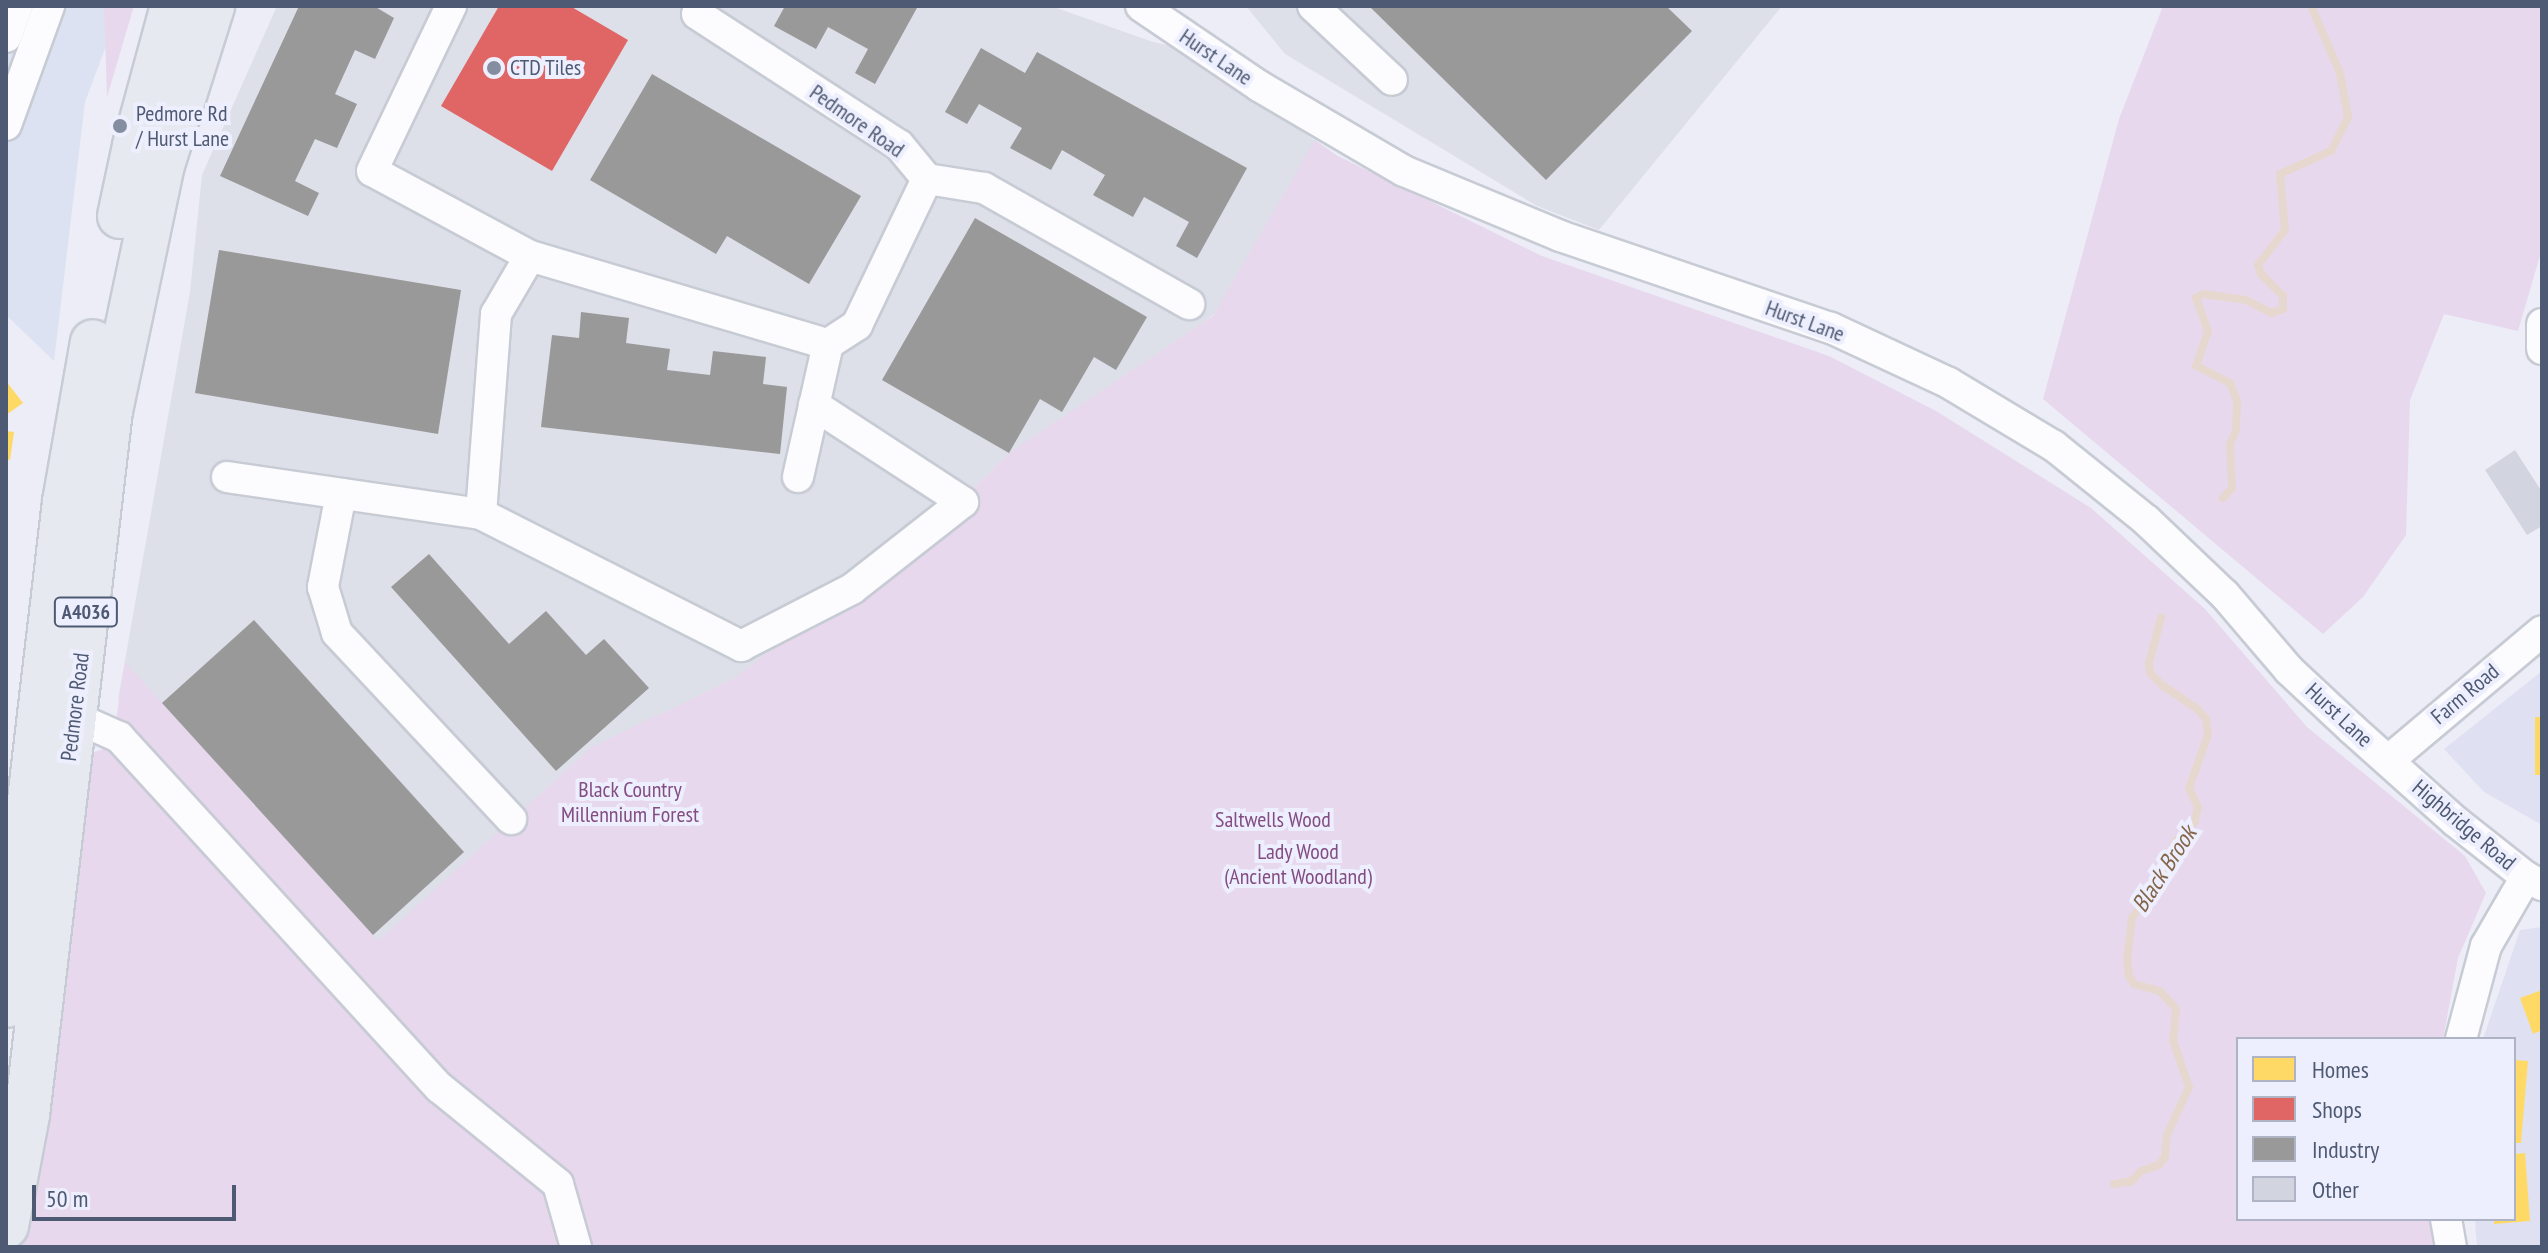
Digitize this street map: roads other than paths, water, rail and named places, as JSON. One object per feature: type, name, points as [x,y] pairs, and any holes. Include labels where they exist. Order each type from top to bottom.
[{"type":"highway","name":"Pedmore Road","points":[[6,1226],[27,1115],[110,411],[162,165],[180,7]]},
{"type":"highway","name":"Pedmore Road","points":[[6,1005],[79,410],[135,146],[180,7]]},
{"type":"street","points":[[6,37],[17,6]]},
{"type":"street","points":[[6,125],[49,6]]},
{"type":"street","points":[[451,6],[372,171],[530,256],[828,344]]},
{"type":"street","name":"Hurst Lane","points":[[1141,6],[1259,86],[1404,171],[1560,236],[1831,328],[1949,383],[2054,446],[2146,520],[2225,595],[2289,670],[2389,760]]},
{"type":"street","points":[[1313,6],[1392,80]]},
{"type":"street","name":"Pedmore Road","points":[[693,9],[899,145],[927,179]]},
{"type":"street","points":[[798,477],[828,344],[857,325],[927,179],[984,188],[1189,304]]},
{"type":"street","points":[[481,514],[496,314],[530,256]]},
{"type":"street","points":[[2542,324],[2542,349]]},
{"type":"street","points":[[227,477],[481,514],[741,646],[852,589],[963,502],[814,405]]},
{"type":"street","points":[[341,494],[323,587],[337,633],[511,819]]},
{"type":"street","name":"Farm Road","points":[[2389,760],[2542,631]]},
{"type":"street","points":[[74,717],[119,737],[440,1088],[558,1184],[576,1247]]},
{"type":"street","name":"Highbridge Road","points":[[2389,760],[2455,821],[2534,881]]},
{"type":"street","points":[[2462,1037],[2486,946],[2534,881]]},
{"type":"street","points":[[2446,1221],[2451,1247]]},
{"type":"waterway","name":"Black Brook","points":[[2223,498],[2232,488],[2230,444],[2236,430],[2237,401],[2230,383],[2196,366],[2208,331],[2196,298],[2203,294],[2246,300],[2271,313],[2283,309],[2283,296],[2261,274],[2258,265],[2285,230],[2280,174],[2331,151],[2348,117],[2340,73],[2311,6]]},
{"type":"waterway","name":"Black Brook","points":[[2114,1184],[2132,1181],[2141,1171],[2159,1165],[2165,1157],[2167,1135],[2189,1087],[2173,1040],[2176,1009],[2160,991],[2134,984],[2129,976],[2127,960],[2132,918],[2171,864],[2175,842],[2195,821],[2198,807],[2189,788],[2208,735],[2206,719],[2196,708],[2163,686],[2150,673],[2149,663],[2161,618]]},
{"type":"place","name":"CTD Tiles","points":[[494,68]]},
{"type":"place","name":"Pedmore Rd / Hurst Lane","points":[[120,126]]},
{"type":"park label","name":"Black Country Millennium Forest","points":[[630,802]]},
{"type":"park label","name":"Saltwells Wood","points":[[1273,820]]},
{"type":"park label","name":"Lady Wood (Ancient Woodland)","points":[[1298,864]]}]
